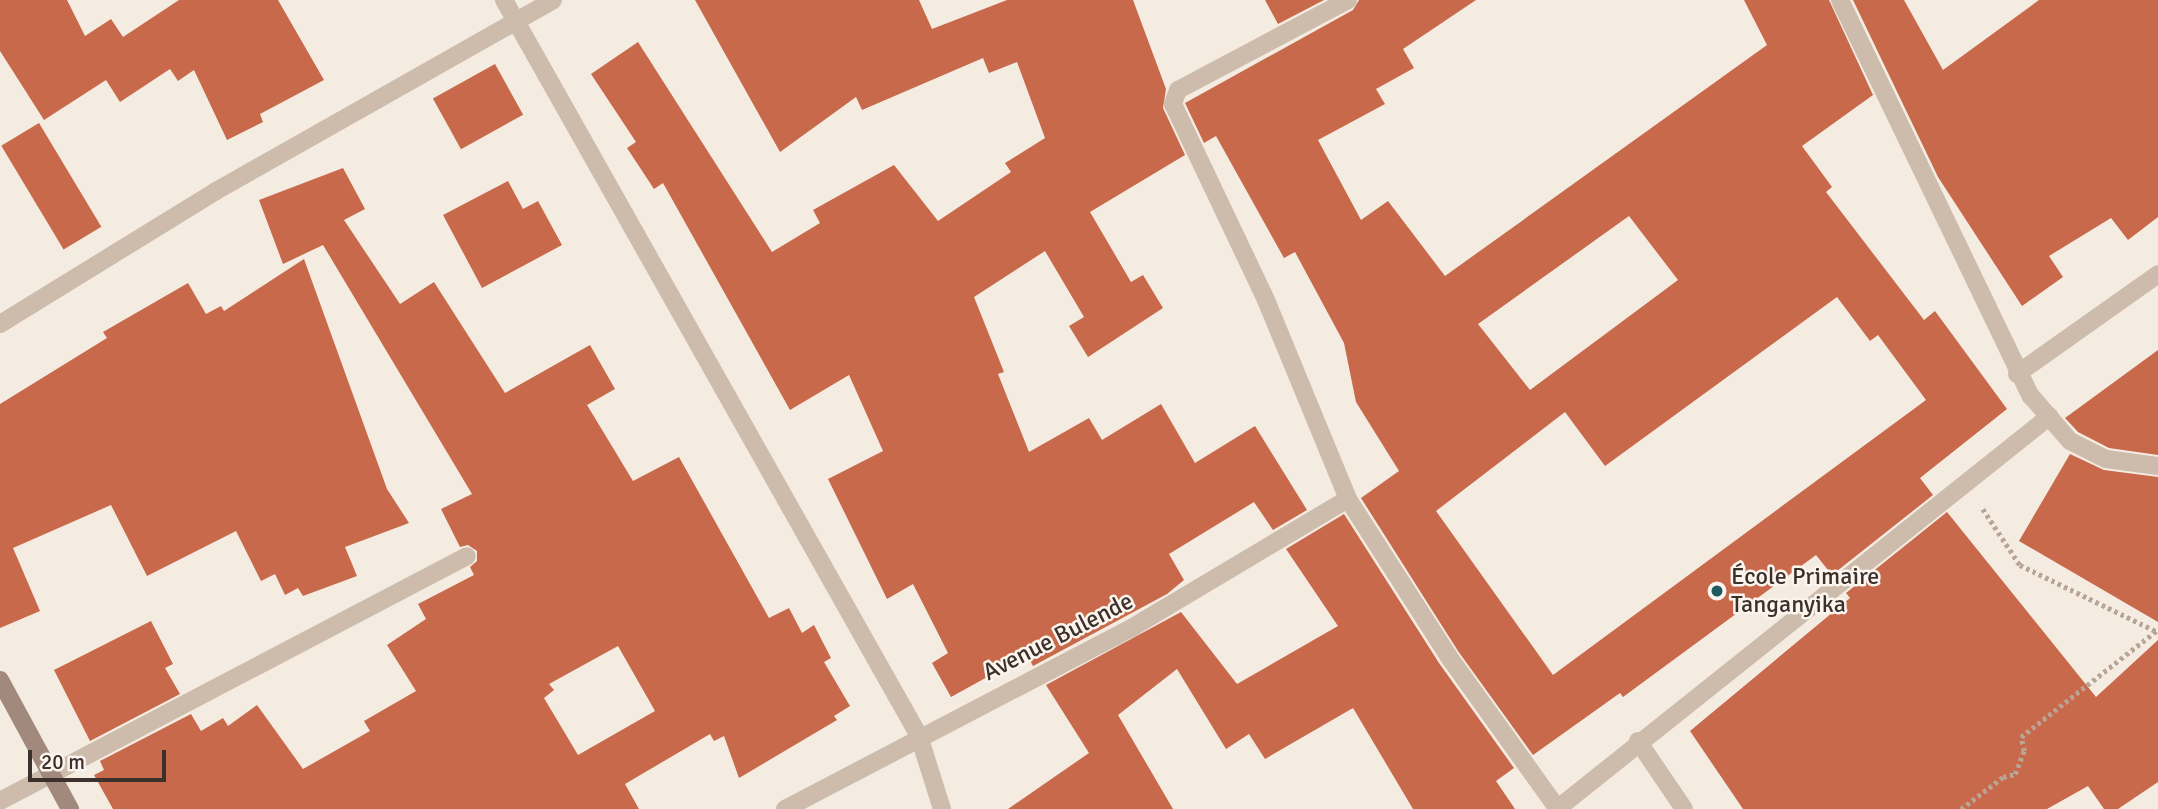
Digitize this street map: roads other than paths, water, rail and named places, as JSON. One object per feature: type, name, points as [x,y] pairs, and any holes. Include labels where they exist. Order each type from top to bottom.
[{"type":"street","points":[[504,0],[919,736],[942,809]]},
{"type":"street","points":[[0,324],[216,191],[553,0]]},
{"type":"street","points":[[1348,0],[1172,96],[1266,300],[1348,499],[1449,657],[1557,809],[1638,741],[2050,416]]},
{"type":"street","points":[[1840,0],[2017,374],[2070,441],[2106,459],[2158,466]]},
{"type":"street","points":[[2017,374],[2158,274]]},
{"type":"street","name":"Avenue Bulende","points":[[785,809],[919,736],[1133,627],[1348,499]]},
{"type":"street","points":[[0,801],[467,556]]},
{"type":"street","points":[[0,680],[70,809]]},
{"type":"street","points":[[1638,741],[1684,809]]},
{"type":"place","name":"École Primaire Tanganyika","points":[[1717,591]]}]
